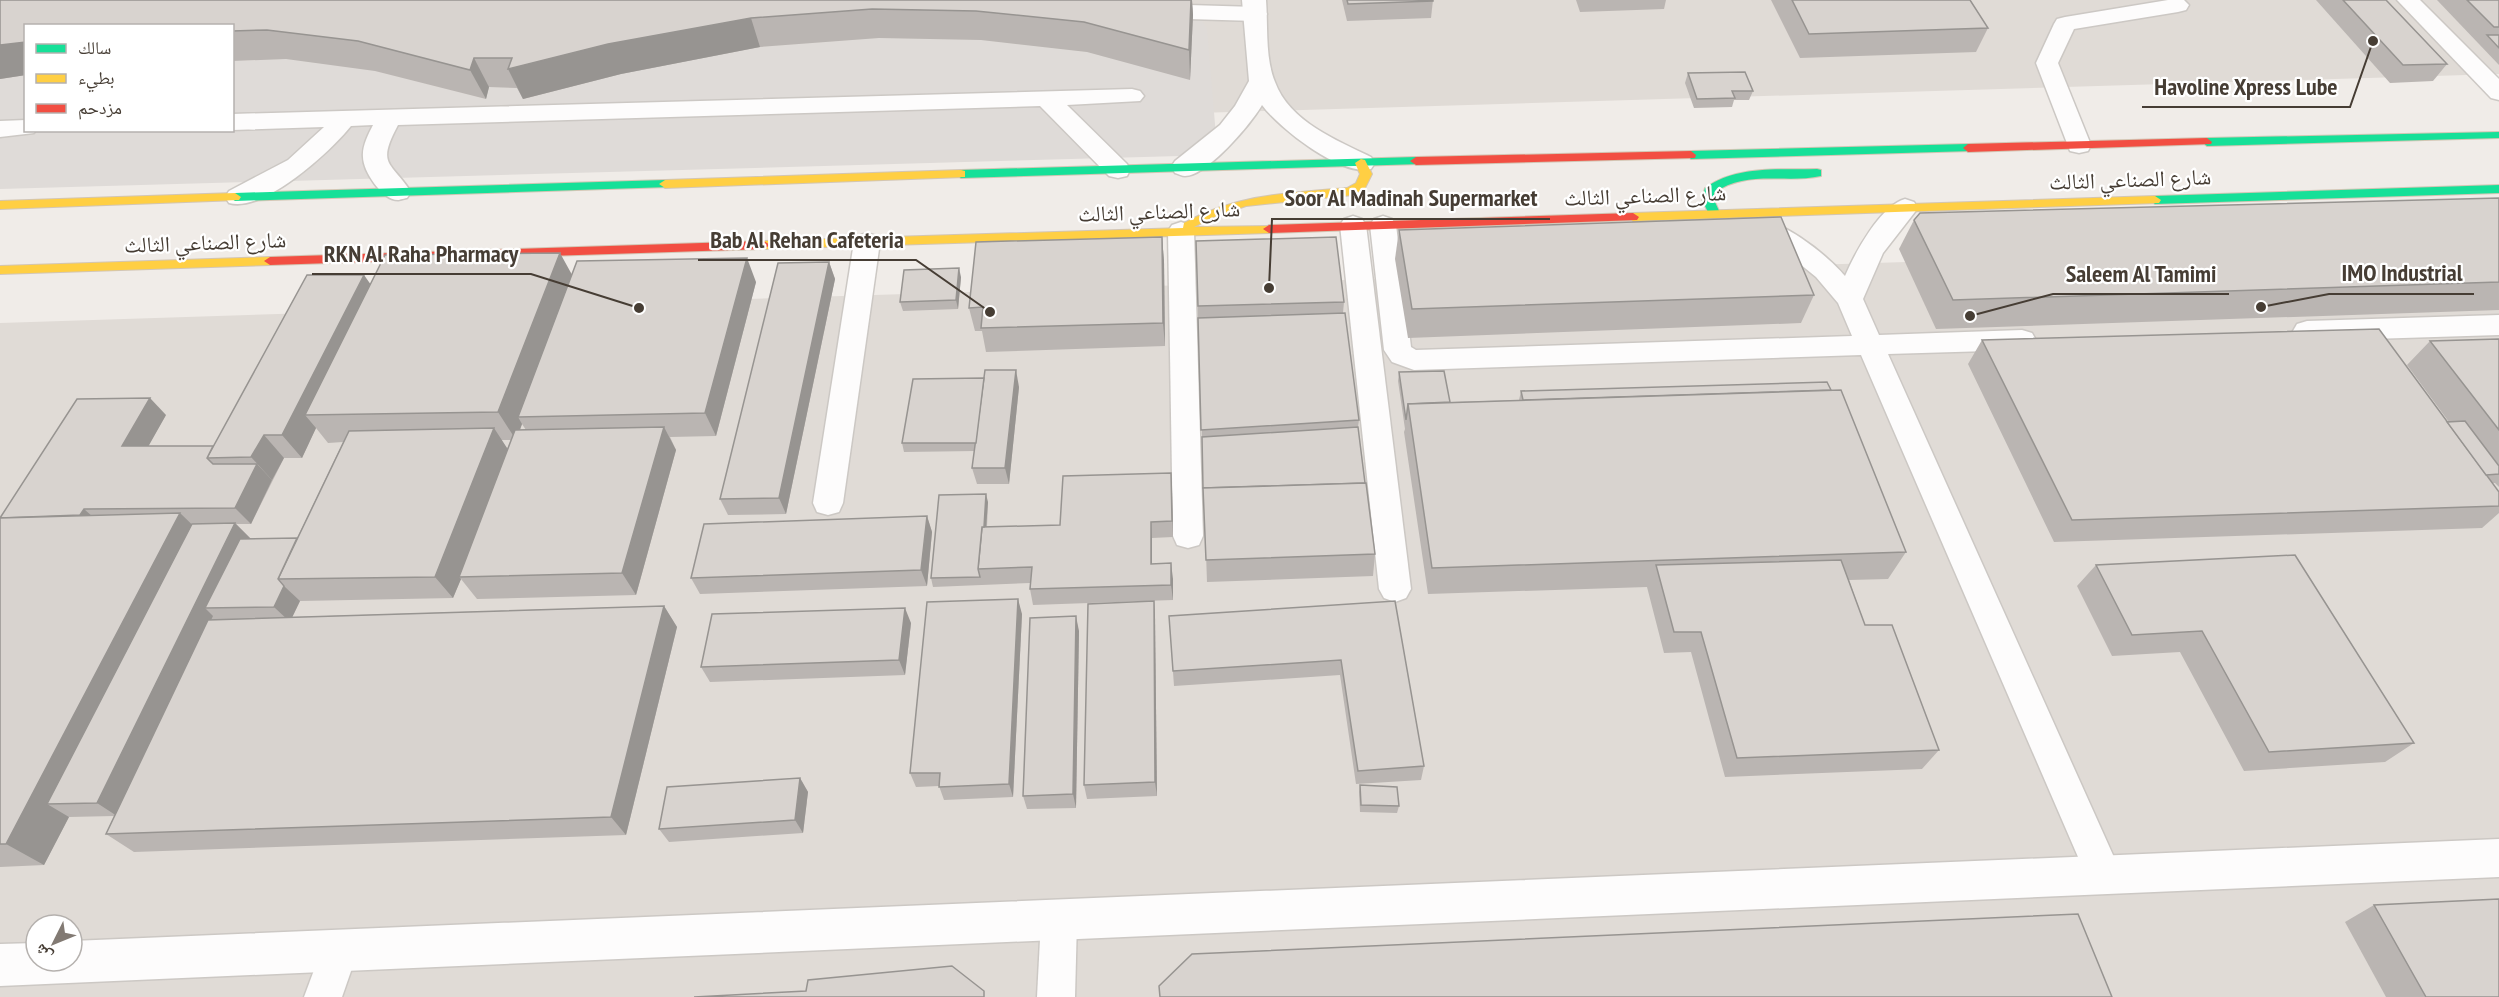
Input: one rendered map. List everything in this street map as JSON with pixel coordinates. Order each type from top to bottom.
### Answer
[{"type":"main road","name":"شارع الصناعي الثالث","points":[[0,205],[1185,167],[2499,135]]},
{"type":"main road","points":[[1882,164],[1914,149]]},
{"type":"main road","points":[[1182,231],[1199,217],[1222,207],[1248,200],[1349,192],[1361,185],[1366,174],[1361,163]]},
{"type":"main road","points":[[1714,213],[1708,201],[1710,190],[1719,182],[1735,178],[1830,172]]},
{"type":"main road","name":"شارع الصناعي الثالث","points":[[0,270],[2499,189]]},
{"type":"street","points":[[1255,7],[1261,82],[1276,106],[1298,127],[1327,146],[1361,163]]},
{"type":"street","points":[[1185,167],[1212,148],[1235,127],[1251,105],[1261,82]]},
{"type":"street","points":[[0,965],[2499,858]]},
{"type":"lane","points":[[1147,0],[1188,12],[1255,7]]},
{"type":"lane","points":[[2408,0],[2499,93]]},
{"type":"lane","points":[[2079,145],[2047,63],[2065,24],[2178,5]]},
{"type":"lane","points":[[234,122],[1132,96]]},
{"type":"lane","points":[[1046,98],[1118,170]]},
{"type":"lane","points":[[390,117],[375,144],[375,162],[383,178],[398,192]]},
{"type":"lane","points":[[238,197],[271,183],[299,166],[322,146],[344,119]]},
{"type":"lane","points":[[0,129],[24,128]]},
{"type":"lane","points":[[1850,299],[1858,273],[1870,249],[1905,207]]},
{"type":"lane","points":[[1714,213],[1755,226],[1793,245],[1825,270],[1850,299],[2104,875]]},
{"type":"lane","points":[[1353,225],[1395,589]]},
{"type":"lane","points":[[1383,225],[1398,350],[1402,355],[1414,360],[2048,339]]},
{"type":"lane","points":[[1182,231],[1188,536]]},
{"type":"lane","points":[[828,503],[867,242]]},
{"type":"lane","points":[[2286,332],[2499,325]]},
{"type":"lane","points":[[1056,997],[1059,920]]},
{"type":"lane","points":[[323,997],[339,951]]},
{"type":"shaded area","points":[[0,0],[2499,0],[2499,74],[0,149]]},
{"type":"shaded area","points":[[1190,0],[1207,29],[1216,136],[1180,156],[0,189],[0,79],[24,75],[24,132],[234,132],[234,61],[286,59],[375,71],[485,99],[489,87],[527,88],[524,99],[621,74],[760,47],[879,38],[981,40],[1087,52],[1190,79],[1193,15]]},
{"type":"shaded area","points":[[2499,243],[2499,997],[0,997],[0,323]]},
{"type":"building","points":[[0,0],[1191,0],[1189,50],[1084,22],[976,11],[872,9],[751,18],[608,44],[508,69],[512,58],[474,58],[470,70],[358,41],[267,30],[234,31],[234,24],[24,24],[24,42],[0,45]]},
{"type":"building","points":[[1347,0],[1433,0],[1433,1],[1348,4]]},
{"type":"building","points":[[1792,0],[1970,0],[1988,28],[1809,34]]},
{"type":"building","points":[[2343,0],[2386,0],[2447,64],[2403,65]]},
{"type":"building","points":[[2467,0],[2499,0],[2499,27],[2494,27]]},
{"type":"building","points":[[2487,35],[2499,35],[2499,48]]},
{"type":"building","points":[[1745,72],[1753,91],[1732,91],[1735,98],[1697,99],[1688,73]]},
{"type":"building","points":[[2499,198],[2499,282],[1953,300],[1914,220],[1920,213]]},
{"type":"building","points":[[1781,217],[1814,295],[1412,309],[1399,230]]},
{"type":"building","points":[[1162,237],[1163,323],[981,328],[983,307],[969,308],[976,242]]},
{"type":"building","points":[[1336,237],[1344,302],[1198,306],[1196,241]]},
{"type":"building","points":[[560,253],[498,412],[305,415],[385,255]]},
{"type":"building","points":[[747,258],[705,413],[518,417],[577,261]]},
{"type":"building","points":[[829,262],[779,498],[720,499],[778,263]]},
{"type":"building","points":[[959,268],[956,300],[900,302],[904,270]]},
{"type":"building","points":[[307,275],[364,275],[282,435],[264,435],[251,457],[207,458]]},
{"type":"building","points":[[1345,313],[1359,420],[1201,430],[1198,318]]},
{"type":"building","points":[[2379,329],[2499,492],[2499,506],[2072,520],[1982,340]]},
{"type":"building","points":[[2499,339],[2499,430],[2430,341]]},
{"type":"building","points":[[985,370],[1016,370],[1005,468],[972,468]]},
{"type":"building","points":[[1444,371],[1450,402],[1408,404],[1406,420],[1399,372]]},
{"type":"building","points":[[984,378],[976,443],[902,443],[913,379]]},
{"type":"building","points":[[1827,382],[1831,390],[1523,400],[1521,391]]},
{"type":"building","points":[[1841,390],[1906,552],[1432,568],[1408,404]]},
{"type":"building","points":[[150,398],[122,446],[213,446],[207,458],[213,464],[257,464],[235,508],[84,509],[80,515],[0,518],[77,399]]},
{"type":"building","points":[[2465,421],[2499,466],[2499,474],[2486,475],[2447,422]]},
{"type":"building","points":[[664,427],[622,573],[459,577],[515,430]]},
{"type":"building","points":[[1358,427],[1365,483],[1203,488],[1202,437]]},
{"type":"building","points":[[494,428],[435,577],[278,579],[349,431]]},
{"type":"building","points":[[1171,473],[1172,521],[1151,522],[1151,564],[1171,563],[1171,585],[1030,589],[1032,567],[978,569],[982,527],[1060,525],[1063,476]]},
{"type":"building","points":[[1366,483],[1375,554],[1206,560],[1203,488]]},
{"type":"building","points":[[986,494],[978,569],[980,577],[931,578],[939,495]]},
{"type":"building","points":[[180,513],[6,844],[0,844],[0,518]]},
{"type":"building","points":[[927,516],[921,570],[691,578],[704,524]]},
{"type":"building","points":[[235,523],[97,803],[47,804],[192,524]]},
{"type":"building","points":[[297,538],[278,579],[284,586],[274,607],[205,608],[240,539]]},
{"type":"building","points":[[2295,555],[2414,743],[2269,752],[2202,631],[2132,635],[2096,565]]},
{"type":"building","points":[[1841,560],[1865,625],[1892,625],[1939,750],[1737,758],[1701,632],[1674,632],[1656,565]]},
{"type":"building","points":[[1018,599],[1009,784],[939,787],[940,773],[910,773],[927,602]]},
{"type":"building","points":[[1154,601],[1155,782],[1084,785],[1088,604]]},
{"type":"building","points":[[1395,601],[1424,766],[1358,771],[1341,660],[1173,671],[1169,616]]},
{"type":"building","points":[[664,606],[611,817],[106,834],[208,620]]},
{"type":"building","points":[[905,608],[899,660],[701,667],[712,614]]},
{"type":"building","points":[[1076,616],[1073,794],[1023,796],[1030,618]]},
{"type":"building","points":[[800,778],[795,820],[659,829],[667,787]]},
{"type":"building","points":[[1360,785],[1397,787],[1399,806],[1361,805]]},
{"type":"building","points":[[2499,899],[2499,997],[2426,997],[2374,905]]},
{"type":"building","points":[[2078,914],[2112,997],[1160,997],[1159,986],[1192,954]]},
{"type":"building","points":[[952,966],[984,991],[984,997],[694,997],[806,991],[808,980]]},
{"type":"traffic: fast","points":[[2207,142],[2499,135]]},
{"type":"traffic: fast","points":[[1691,155],[1968,148]]},
{"type":"traffic: fast","points":[[961,174],[1416,161]]},
{"type":"traffic: fast","points":[[1714,213],[1708,200],[1709,191],[1731,179],[1760,174],[1817,173]]},
{"type":"traffic: fast","points":[[235,197],[665,184]]},
{"type":"traffic: fast","points":[[2155,200],[2499,189]]},
{"type":"traffic: slow","points":[[1188,226],[1207,215],[1246,202],[1349,192],[1361,185],[1366,174],[1361,163]]},
{"type":"traffic: slow","points":[[665,184],[961,174]]},
{"type":"traffic: slow","points":[[0,205],[235,197]]},
{"type":"traffic: slow","points":[[1633,217],[2155,200]]},
{"type":"traffic: slow","points":[[764,245],[1269,229]]},
{"type":"traffic: slow","points":[[0,270],[270,261]]},
{"type":"traffic: jam","points":[[1968,148],[2207,142]]},
{"type":"traffic: jam","points":[[1416,161],[1691,155]]},
{"type":"traffic: jam","points":[[1269,229],[1633,217]]},
{"type":"traffic: jam","points":[[270,261],[764,245]]},
{"type":"place","name":"Havoline Xpress Lube","points":[[2373,41]]},
{"type":"place","name":"Soor Al Madinah Supermarket","points":[[1269,288]]},
{"type":"place","name":"IMO Industrial","points":[[2261,307]]},
{"type":"place","name":"RKN Al Raha Pharmacy","points":[[639,308]]},
{"type":"place","name":"Bab Al Rehan Cafeteria","points":[[990,312]]},
{"type":"place","name":"Saleem Al Tamimi","points":[[1970,316]]}]
